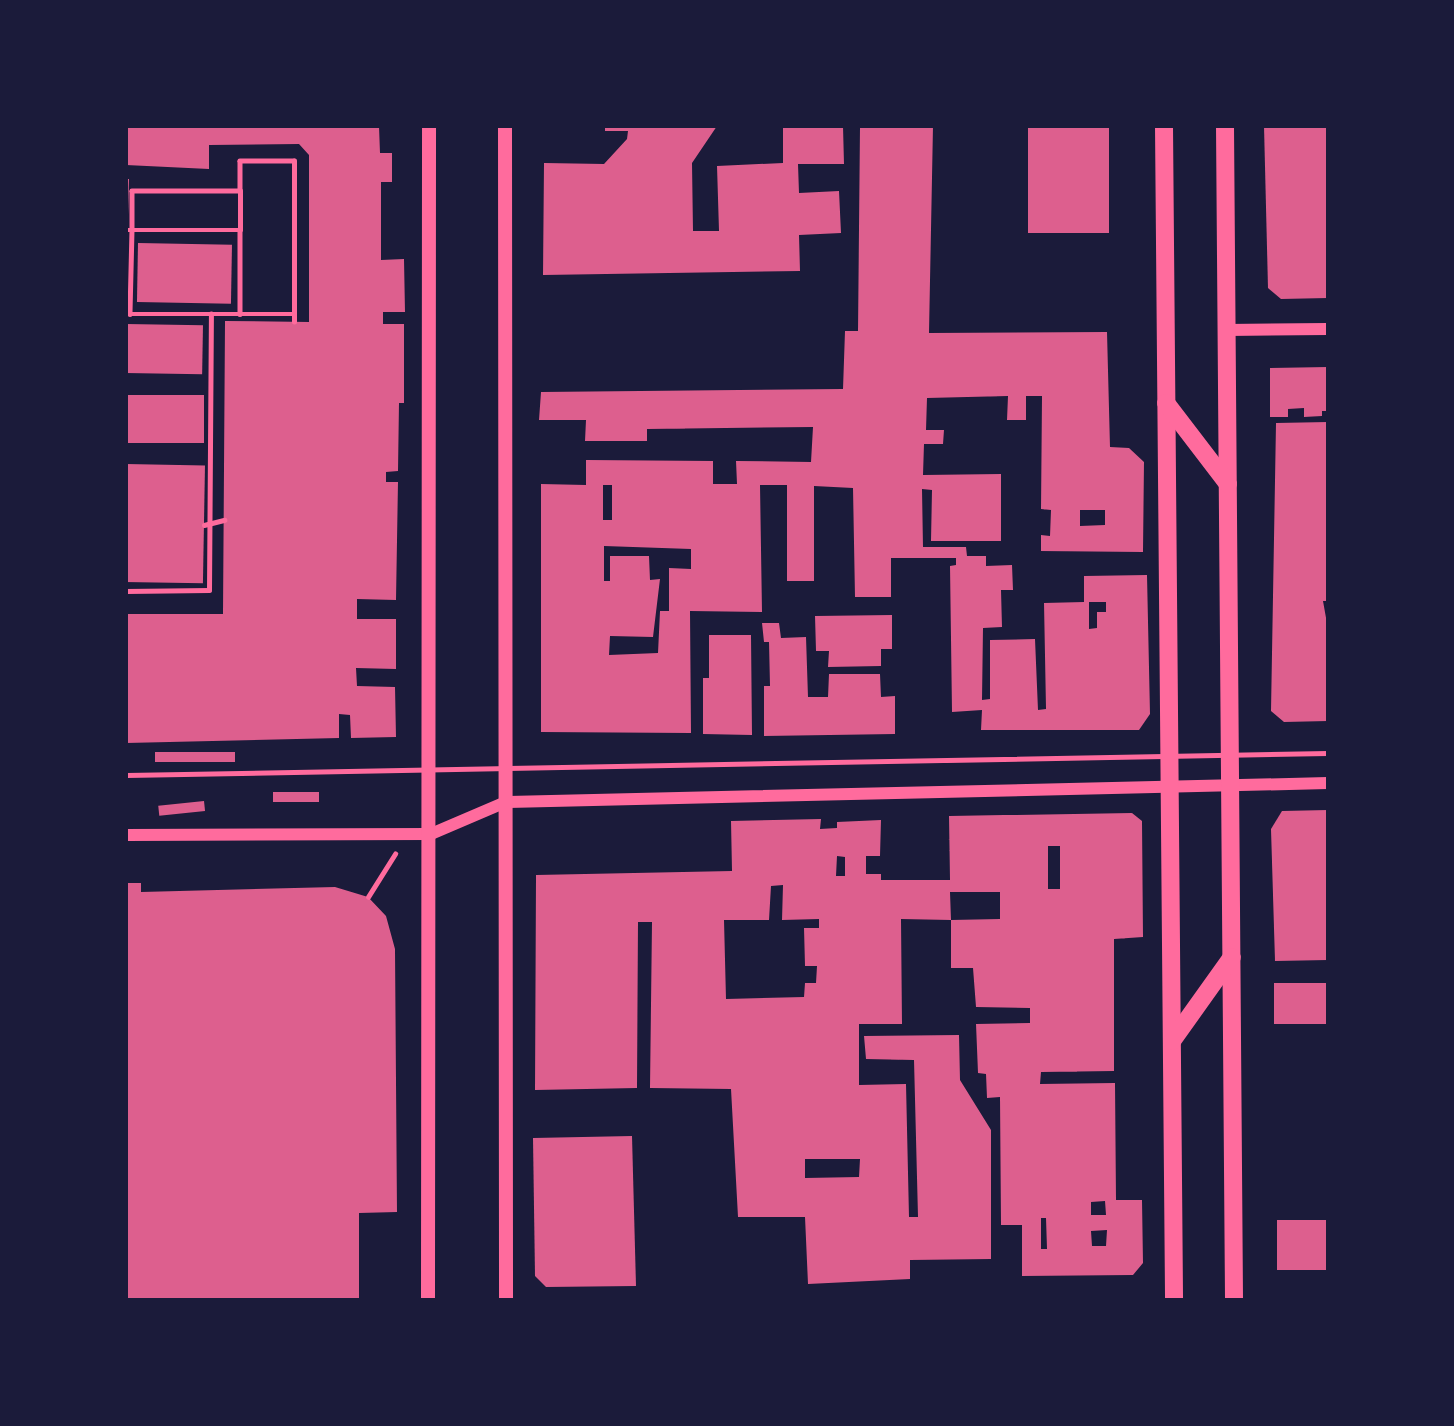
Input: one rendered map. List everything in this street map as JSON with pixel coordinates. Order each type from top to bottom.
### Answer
[{"type":"main road","points":[[428,1300],[431,834],[429,126]]},
{"type":"main road","points":[[505,126],[506,1300]]},
{"type":"main road","points":[[1164,126],[1174,1300]]},
{"type":"main road","points":[[1225,126],[1234,1300]]},
{"type":"main road","points":[[1167,403],[1228,484]]},
{"type":"main road","points":[[1172,1041],[1231,957]]},
{"type":"street","points":[[1226,330],[1328,329]]},
{"type":"street","points":[[126,835],[431,834],[506,802],[1328,783]]},
{"type":"lane","points":[[126,775],[1328,753]]},
{"type":"path","points":[[240,314],[240,161],[294,161],[294,322]]},
{"type":"path","points":[[240,191],[132,191],[128,314],[294,314]]},
{"type":"path","points":[[130,230],[240,230]]},
{"type":"path","points":[[126,591],[209,590],[207,525],[211,314]]},
{"type":"path","points":[[207,525],[224,520]]},
{"type":"path","points":[[368,897],[384,866]]},
{"type":"building","points":[[126,126],[379,126],[380,153],[392,153],[392,182],[381,182],[381,260],[404,259],[405,312],[383,312],[383,324],[404,324],[404,403],[399,403],[398,471],[386,472],[386,482],[398,482],[396,600],[357,599],[357,619],[396,619],[396,669],[356,668],[357,686],[395,687],[396,737],[351,738],[350,715],[339,714],[339,738],[126,743],[126,614],[223,614],[225,321],[309,322],[309,155],[299,144],[209,145],[209,169],[126,165]]},
{"type":"building","points":[[605,126],[717,126],[692,163],[693,231],[719,231],[717,166],[783,163],[783,126],[843,126],[844,164],[798,164],[799,193],[839,191],[841,233],[799,235],[800,271],[543,275],[544,163],[604,164],[627,139],[628,131],[605,131]]},
{"type":"building","points":[[860,126],[933,126],[929,333],[1107,332],[1110,447],[1129,448],[1144,462],[1143,552],[1041,551],[1041,535],[1050,536],[1051,510],[1041,509],[1042,396],[1026,396],[1026,420],[1007,420],[1008,396],[927,398],[926,430],[944,430],[943,444],[924,444],[923,475],[1001,474],[1001,541],[931,541],[932,490],[922,489],[923,547],[966,547],[967,556],[986,556],[986,566],[1012,565],[1013,590],[1001,590],[1002,627],[983,628],[982,700],[990,699],[990,640],[1035,639],[1038,710],[1046,709],[1044,603],[1084,602],[1084,576],[1147,575],[1150,714],[1139,730],[981,730],[982,710],[952,712],[950,566],[956,565],[956,558],[891,558],[891,597],[855,597],[853,488],[814,486],[814,581],[787,581],[787,485],[760,485],[762,612],[690,611],[691,733],[541,732],[541,484],[586,485],[586,460],[713,461],[713,484],[737,484],[736,461],[811,462],[813,427],[647,429],[647,441],[585,441],[586,420],[539,420],[541,392],[843,389],[845,331],[858,331]],"holes":[[[603,485],[612,485],[612,520],[603,520]],[[1080,510],[1105,510],[1105,525],[1080,526]],[[604,546],[691,549],[691,569],[669,568],[669,611],[660,611],[658,653],[609,655],[610,636],[653,637],[660,579],[650,580],[649,556],[610,556],[610,581],[604,581]],[[1089,602],[1106,602],[1106,612],[1097,612],[1097,628],[1089,629]]]},
{"type":"building","points":[[1028,126],[1109,126],[1109,233],[1028,233]]},
{"type":"building","points":[[1264,126],[1328,126],[1328,298],[1281,299],[1268,288]]},
{"type":"building","points":[[126,179],[129,179],[128,215],[126,215]]},
{"type":"building","points":[[138,243],[232,245],[231,304],[137,302]]},
{"type":"building","points":[[126,324],[203,325],[202,374],[126,373]]},
{"type":"building","points":[[1328,367],[1328,411],[1322,411],[1322,416],[1304,417],[1304,408],[1288,409],[1288,417],[1270,417],[1270,368]]},
{"type":"building","points":[[126,395],[204,395],[204,443],[126,443]]},
{"type":"building","points":[[1328,422],[1328,601],[1323,601],[1328,629],[1328,721],[1284,722],[1271,711],[1276,423]]},
{"type":"building","points":[[126,464],[205,465],[203,583],[126,582]]},
{"type":"building","points":[[892,615],[892,649],[881,649],[881,666],[828,667],[829,651],[816,651],[815,616]]},
{"type":"building","points":[[762,623],[779,623],[781,638],[806,637],[808,697],[828,697],[829,674],[880,674],[881,697],[895,696],[895,734],[764,736],[764,686],[770,686],[769,642],[764,642]]},
{"type":"building","points":[[709,635],[751,635],[752,735],[703,734],[703,678],[709,678]]},
{"type":"building","points":[[155,752],[235,752],[235,762],[155,762]]},
{"type":"building","points":[[273,792],[319,792],[319,802],[273,802]]},
{"type":"building","points":[[204,801],[205,811],[159,816],[158,806]]},
{"type":"building","points":[[1328,810],[1328,960],[1275,961],[1271,829],[1282,811]]},
{"type":"building","points":[[1132,813],[1142,821],[1143,937],[1114,939],[1114,1071],[1041,1072],[1040,1084],[1115,1083],[1116,1200],[1142,1200],[1143,1263],[1133,1275],[1022,1276],[1022,1225],[1001,1225],[1000,1097],[987,1098],[986,1074],[978,1073],[976,1024],[1030,1023],[1030,1008],[976,1007],[973,968],[951,968],[951,920],[901,919],[902,1024],[859,1024],[859,1085],[906,1084],[909,1217],[918,1217],[914,1060],[866,1059],[864,1036],[959,1035],[960,1080],[991,1130],[991,1259],[910,1260],[910,1279],[808,1284],[805,1217],[738,1217],[731,1089],[650,1088],[652,922],[638,922],[637,1088],[535,1090],[536,875],[732,871],[731,821],[821,819],[820,829],[837,828],[837,822],[881,820],[880,856],[866,856],[866,874],[881,874],[881,880],[950,880],[949,816]],"holes":[[[1048,846],[1060,846],[1060,889],[1048,889]],[[837,856],[845,857],[845,876],[836,876]],[[783,885],[782,920],[819,919],[819,928],[804,928],[805,966],[817,966],[816,983],[805,983],[804,997],[726,999],[724,920],[769,920],[771,886]],[[950,892],[1000,892],[1000,919],[951,920]],[[805,1159],[860,1159],[859,1177],[805,1178]],[[1105,1201],[1106,1215],[1091,1215],[1091,1202]],[[1041,1218],[1046,1218],[1047,1249],[1041,1249]],[[1107,1230],[1106,1246],[1092,1246],[1091,1231]]]},
{"type":"building","points":[[126,883],[141,883],[141,892],[335,887],[368,897],[386,916],[395,949],[397,1212],[359,1213],[359,1300],[126,1300]]},
{"type":"building","points":[[1274,983],[1328,983],[1328,1024],[1274,1024]]},
{"type":"building","points":[[632,1136],[636,1286],[546,1287],[535,1276],[533,1138]]},
{"type":"building","points":[[1277,1220],[1328,1220],[1328,1270],[1277,1270]]}]
